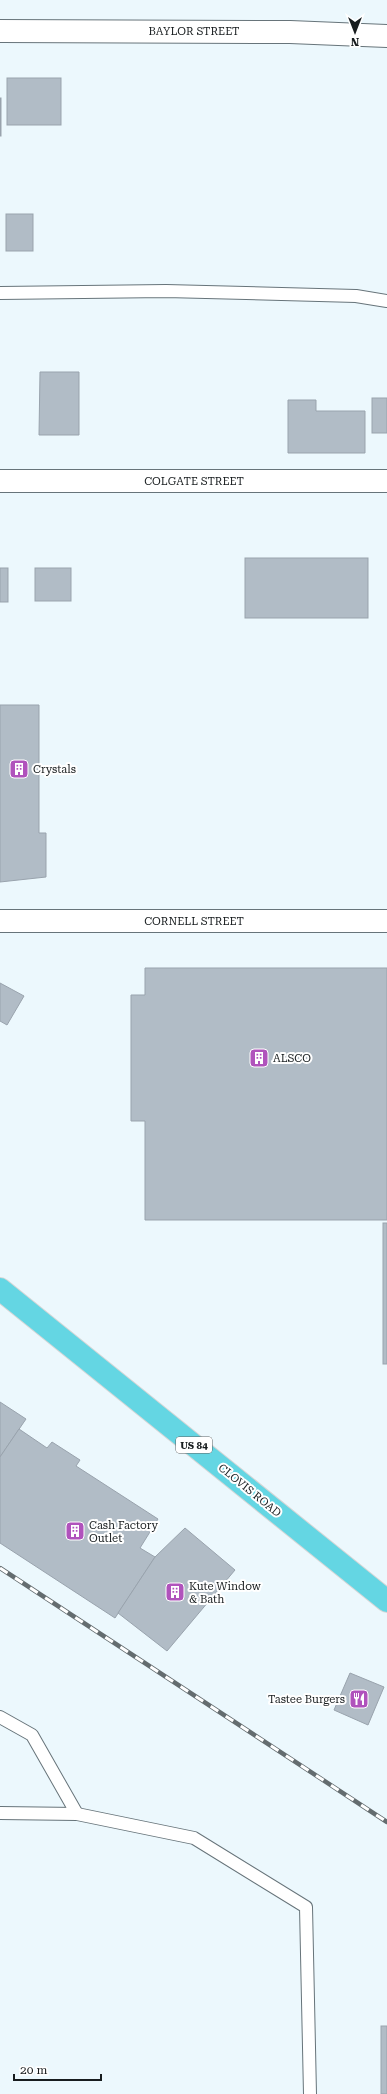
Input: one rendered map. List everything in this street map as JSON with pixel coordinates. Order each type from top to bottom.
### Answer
[{"type":"highway","name":"CLOVIS ROAD","points":[[0,1289],[387,1601]]},
{"type":"street","name":"BAYLOR STREET","points":[[0,31],[290,32],[387,36]]},
{"type":"street","name":"COLGATE STREET","points":[[0,481],[387,480]]},
{"type":"street","name":"CORNELL STREET","points":[[0,921],[387,921]]},
{"type":"lane","points":[[0,294],[166,291],[356,296],[387,301]]},
{"type":"lane","points":[[0,1716],[32,1735],[77,1814]]},
{"type":"lane","points":[[0,1812],[77,1814],[194,1838],[306,1907],[310,2094]]},
{"type":"building","points":[[7,78],[61,78],[61,125],[7,125]]},
{"type":"building","points":[[1,98],[1,136],[0,136]]},
{"type":"building","points":[[6,214],[33,214],[33,251],[6,251]]},
{"type":"building","points":[[40,372],[79,372],[79,435],[39,435]]},
{"type":"building","points":[[372,398],[387,398],[387,433],[372,433]]},
{"type":"building","points":[[288,400],[316,400],[316,411],[365,411],[365,453],[288,453]]},
{"type":"building","points":[[245,558],[368,558],[368,618],[245,618]]},
{"type":"building","points":[[0,568],[8,568],[8,602],[0,602]]},
{"type":"building","points":[[35,568],[71,568],[71,601],[35,601]]},
{"type":"building","name":"Crystals","points":[[0,705],[39,705],[39,833],[46,833],[46,877],[0,882]]},
{"type":"building","name":"ALSCO","points":[[145,968],[387,968],[387,1220],[145,1220],[145,1121],[131,1121],[131,995],[145,995]]},
{"type":"building","points":[[0,983],[24,996],[7,1025],[0,1021]]},
{"type":"building","points":[[383,1223],[387,1223],[387,1364],[383,1364]]},
{"type":"building","points":[[0,1402],[26,1419],[0,1457]]},
{"type":"building","name":"Cash Factory Outlet","points":[[19,1429],[47,1448],[52,1442],[80,1460],[76,1466],[158,1519],[140,1548],[155,1557],[115,1618],[0,1543],[0,1457]]},
{"type":"building","name":"Kute Window & Bath","points":[[185,1528],[235,1570],[167,1651],[118,1613],[155,1557]]},
{"type":"building","name":"Tastee Burgers","points":[[350,1673],[384,1687],[368,1725],[334,1710]]},
{"type":"building","points":[[381,2026],[387,2026],[387,2094],[381,2094]]},
{"type":"railway","points":[[0,1568],[387,1822]]},
{"type":"place","name":"Crystals","points":[[19,769]]},
{"type":"place","name":"ALSCO","points":[[259,1058]]},
{"type":"place","name":"Cash Factory Outlet","points":[[75,1531]]},
{"type":"place","name":"Kute Window & Bath","points":[[175,1592]]},
{"type":"place","name":"Tastee Burgers","points":[[359,1699]]}]
